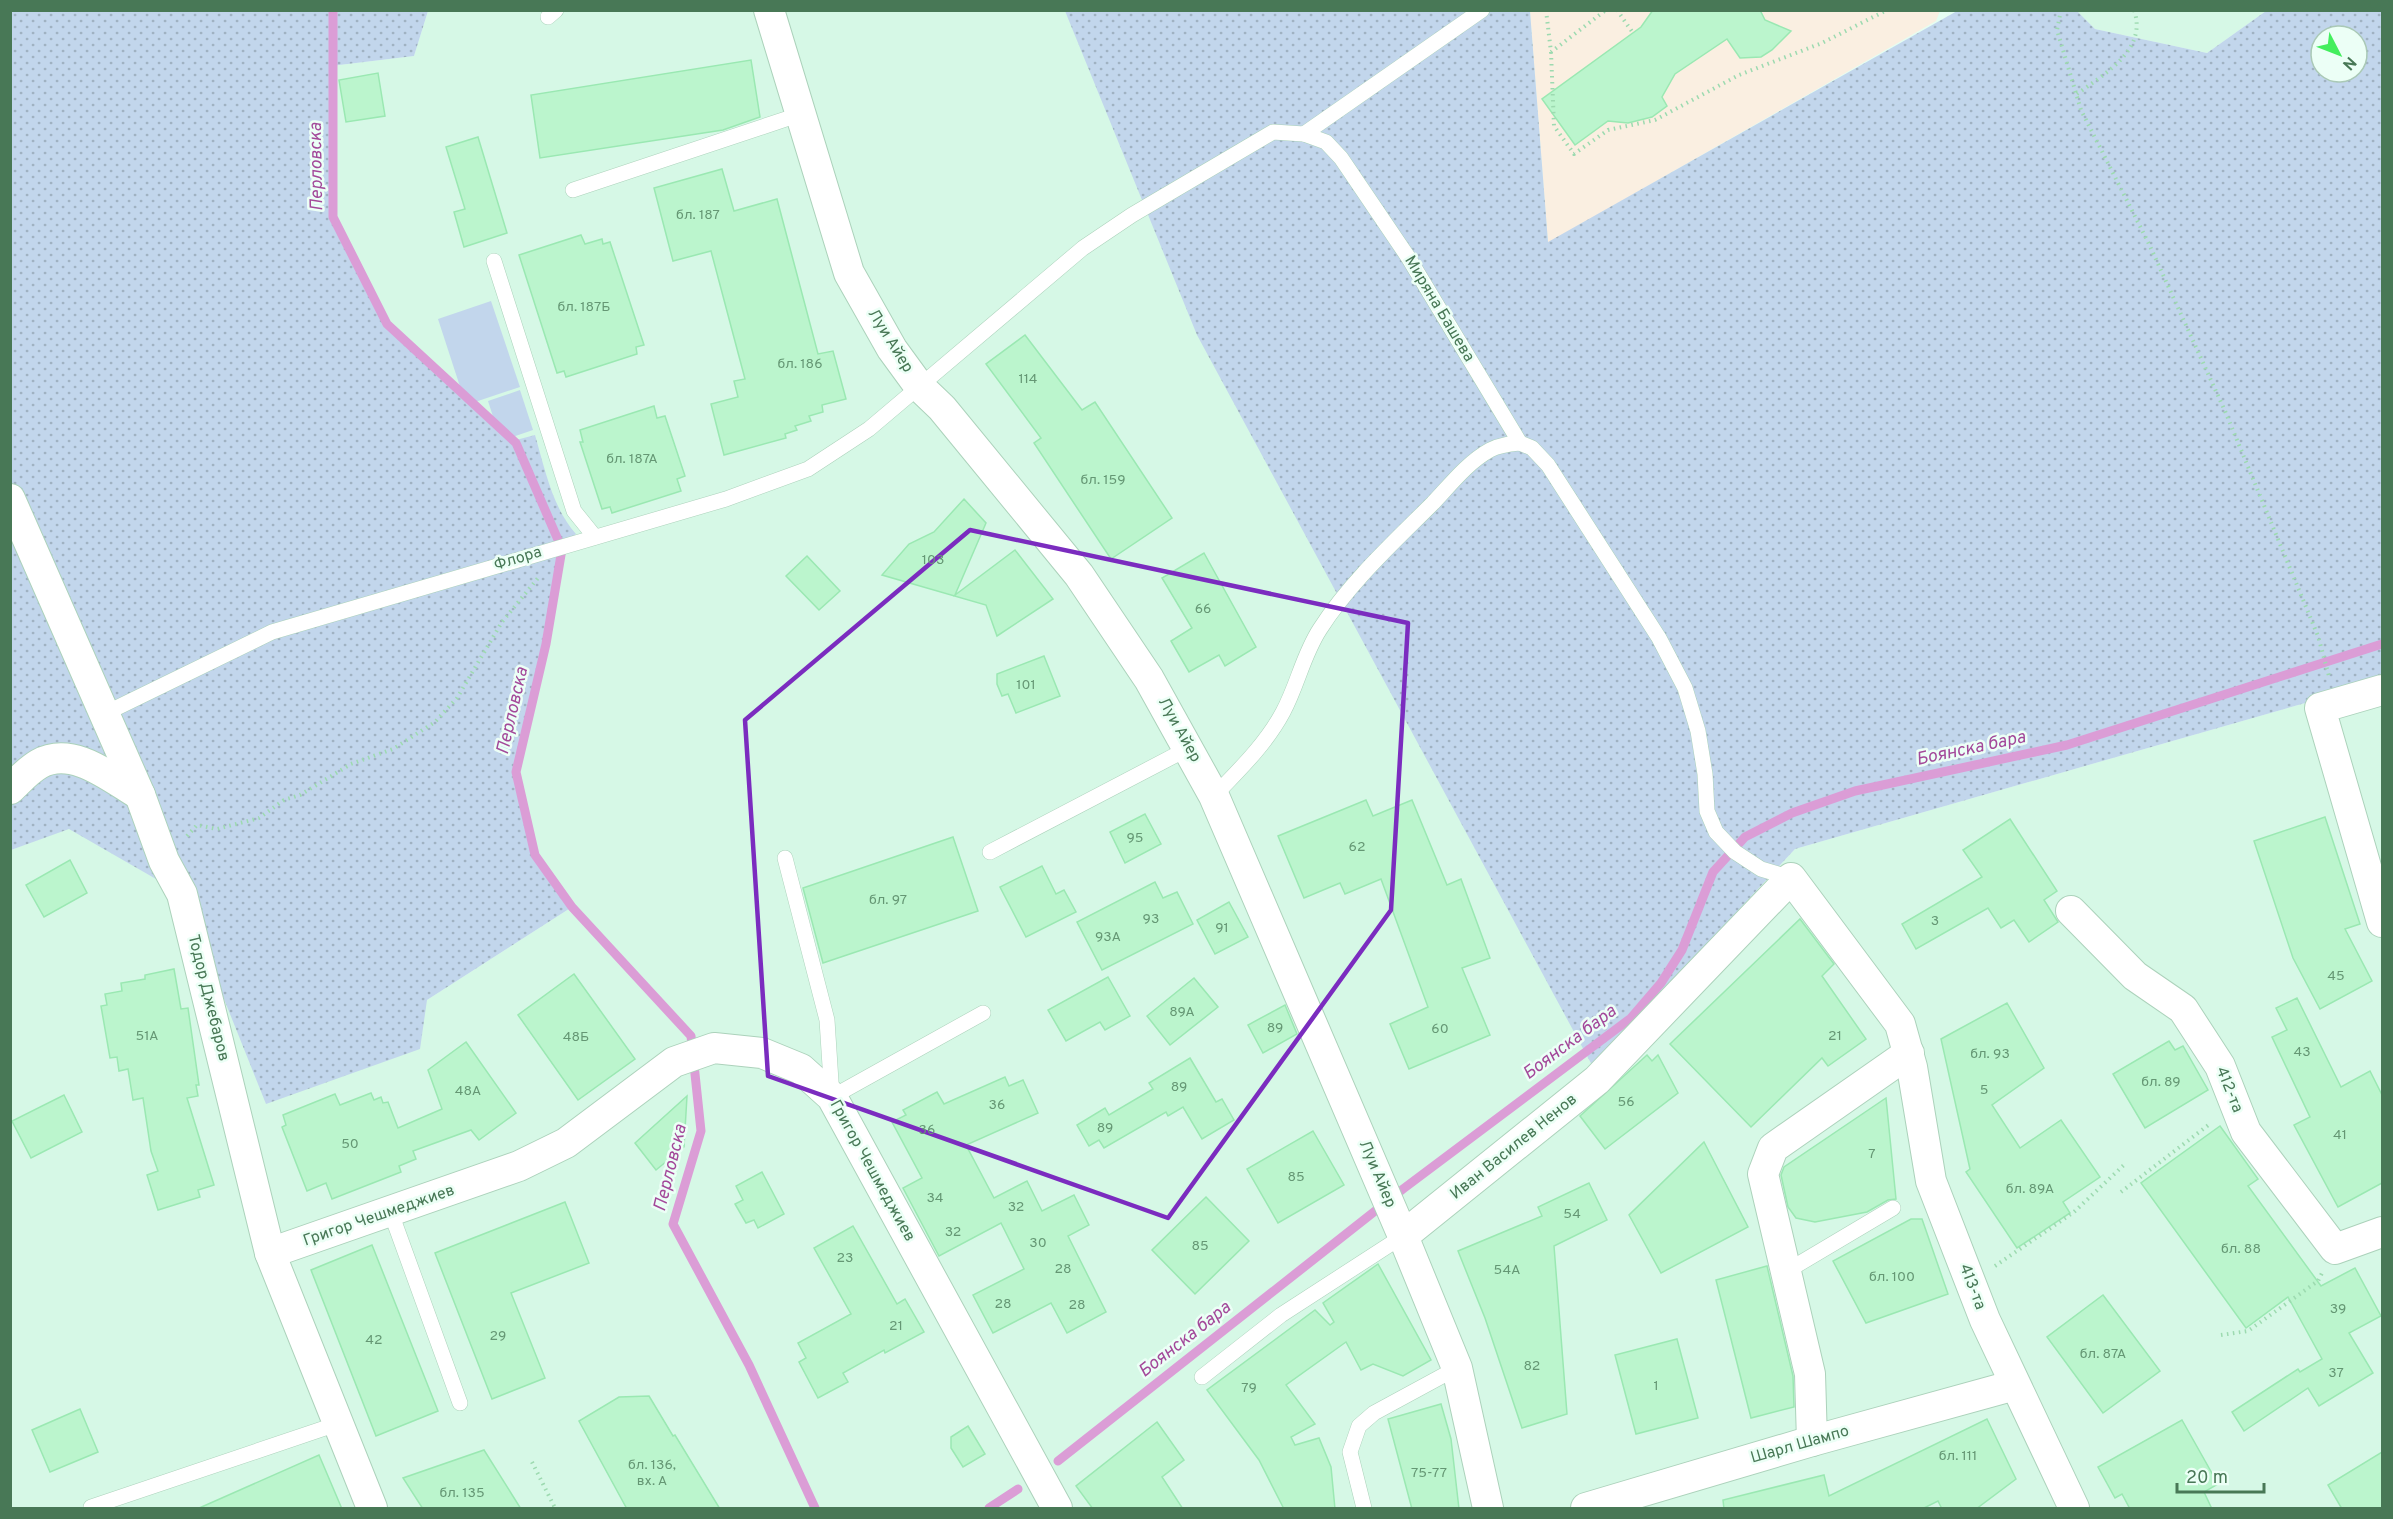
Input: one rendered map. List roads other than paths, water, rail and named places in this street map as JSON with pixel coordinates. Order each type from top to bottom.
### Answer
[{"type":"street","name":"Луи Айер","points":[[769,10],[849,273],[892,349],[919,386],[942,408],[1079,575],[1149,679],[1214,796],[1393,1212],[1457,1368],[1488,1509]]},
{"type":"street","name":"Тодор Джебаров","points":[[10,499],[140,795],[164,861],[182,894],[270,1253],[372,1509]]},
{"type":"street","points":[[2382,690],[2320,708],[2382,922]]},
{"type":"street","points":[[10,789],[40,763],[69,758],[87,764],[140,795]]},
{"type":"street","name":"Иван Василев Ненов","points":[[1393,1212],[1597,1080],[1791,878]]},
{"type":"street","name":"413-та","points":[[1791,878],[1900,1024],[1909,1053],[1931,1181],[1970,1283],[2074,1509]]},
{"type":"street","name":"412-та","points":[[2071,911],[2135,976],[2183,1009],[2220,1066],[2246,1132],[2335,1249],[2382,1232]]},
{"type":"street","name":"Григор Чешмеджиев","points":[[270,1253],[391,1213],[519,1166],[566,1143],[674,1062],[714,1048],[762,1053],[801,1069],[832,1097],[1050,1506]]},
{"type":"street","points":[[1812,1441],[1810,1374],[1763,1174],[1773,1148],[1909,1053]]},
{"type":"street","name":"Шарл Шампо","points":[[1586,1509],[1627,1503],[1812,1441],[2015,1385]]},
{"type":"lane","points":[[1304,134],[1438,44],[1482,10]]},
{"type":"lane","points":[[573,190],[801,114]]},
{"type":"lane","name":"Миряна Башева","points":[[919,386],[1083,248],[1132,214],[1273,132],[1304,134],[1326,142],[1341,158],[1408,257],[1520,443],[1532,448],[1548,465],[1659,638],[1685,688],[1698,731],[1705,774],[1707,811],[1716,832],[1735,852],[1761,869],[1791,878]]},
{"type":"lane","points":[[494,261],[574,511],[595,537]]},
{"type":"lane","name":"Флора","points":[[104,714],[272,632],[726,499],[807,470],[869,429],[919,386]]},
{"type":"lane","points":[[1214,796],[1257,752],[1276,723],[1295,686],[1302,662],[1320,628],[1362,578],[1467,467],[1489,451],[1506,444],[1520,443]]},
{"type":"lane","points":[[990,852],[1189,748]]},
{"type":"lane","points":[[785,858],[827,1020],[832,1097],[983,1013]]},
{"type":"lane","points":[[1787,1271],[1893,1208]]},
{"type":"lane","name":"Иван Василев Ненов","points":[[1202,1377],[1281,1315],[1393,1212]]},
{"type":"lane","points":[[391,1213],[460,1403]]},
{"type":"lane","points":[[1364,1509],[1350,1452],[1359,1426],[1374,1413],[1457,1368]]},
{"type":"lane","points":[[90,1507],[337,1424]]},
{"type":"waterway","name":"Перловска","points":[[333,10],[333,217],[387,324],[516,443],[562,549],[546,644],[516,772],[535,855],[572,907],[691,1036],[701,1131],[673,1224],[749,1365],[815,1508]]},
{"type":"waterway","name":"Боянска бара","points":[[1058,1461],[1403,1189],[1631,1018],[1661,983],[1682,950],[1713,872],[1745,837],[1792,813],[1855,791],[2067,745],[2382,644]]},
{"type":"waterway","name":"Боянска бара","points":[[989,1508],[1018,1489]]}]
